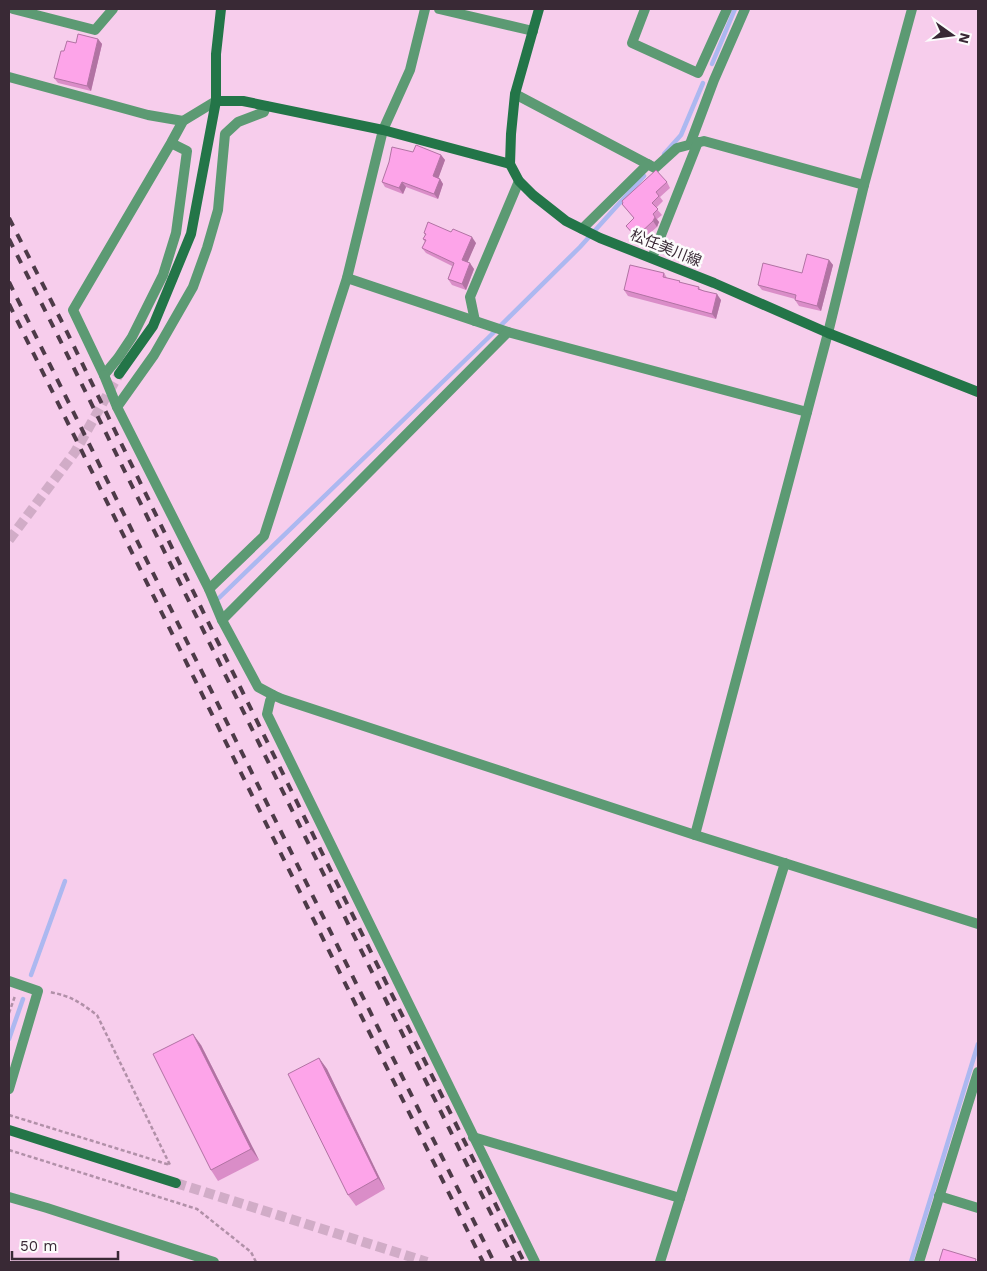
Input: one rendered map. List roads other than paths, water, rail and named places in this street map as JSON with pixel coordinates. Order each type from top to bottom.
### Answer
[{"type":"street","points":[[13,9],[95,30],[113,9]]},
{"type":"street","points":[[119,374],[152,326],[191,234],[216,101],[216,54],[221,9]]},
{"type":"street","points":[[209,589],[264,536],[347,278],[383,130],[410,70],[425,9]]},
{"type":"street","points":[[438,9],[533,31]]},
{"type":"street","name":"松任美川線","points":[[539,9],[515,94],[510,164],[519,181],[533,195],[566,221],[600,238],[714,283],[828,333],[978,392]]},
{"type":"street","points":[[645,9],[632,43],[714,80]]},
{"type":"street","points":[[698,73],[727,9]]},
{"type":"street","points":[[652,258],[694,143],[714,80],[745,9]]},
{"type":"street","points":[[695,835],[828,333],[864,184],[912,9]]},
{"type":"street","points":[[9,77],[148,115],[183,121]]},
{"type":"street","points":[[515,94],[655,168],[677,148],[704,140],[864,184]]},
{"type":"street","points":[[510,164],[383,130],[243,101],[216,101],[183,121],[73,310],[117,407],[209,589],[222,620],[258,687],[273,695],[695,835],[978,924]]},
{"type":"street","points":[[117,407],[154,355],[193,287],[218,210],[225,134],[238,122],[264,112],[266,106]]},
{"type":"street","points":[[104,375],[132,337],[163,275],[176,233],[187,151],[171,143]]},
{"type":"street","points":[[583,230],[648,164]]},
{"type":"street","points":[[475,322],[470,297],[519,181]]},
{"type":"street","points":[[347,278],[508,332],[807,412]]},
{"type":"street","points":[[222,620],[508,332]]},
{"type":"street","points":[[273,695],[266,714],[535,1262]]},
{"type":"street","points":[[660,1262],[785,863]]},
{"type":"street","points":[[9,1088],[38,990],[14,983]]},
{"type":"street","points":[[920,1262],[978,1072]]},
{"type":"street","points":[[9,1130],[176,1183]]},
{"type":"street","points":[[473,1137],[680,1198]]},
{"type":"street","points":[[940,1196],[978,1208]]},
{"type":"street","points":[[9,1197],[214,1262]]},
{"type":"waterway","points":[[712,64],[735,9]]},
{"type":"waterway","points":[[664,154],[681,135],[703,83]]},
{"type":"waterway","points":[[219,598],[580,247],[644,176]]},
{"type":"waterway","points":[[31,975],[65,881]]},
{"type":"waterway","points":[[9,1039],[23,999]]},
{"type":"waterway","points":[[911,1262],[978,1044]]},
{"type":"tunnel","points":[[9,540],[75,452],[119,374]]},
{"type":"tunnel","points":[[176,1183],[427,1262]]},
{"type":"railway","points":[[9,218],[65,328],[524,1262]]},
{"type":"railway","points":[[9,239],[515,1262]]},
{"type":"railway","points":[[9,282],[494,1262]]},
{"type":"railway","points":[[9,304],[483,1262]]}]
